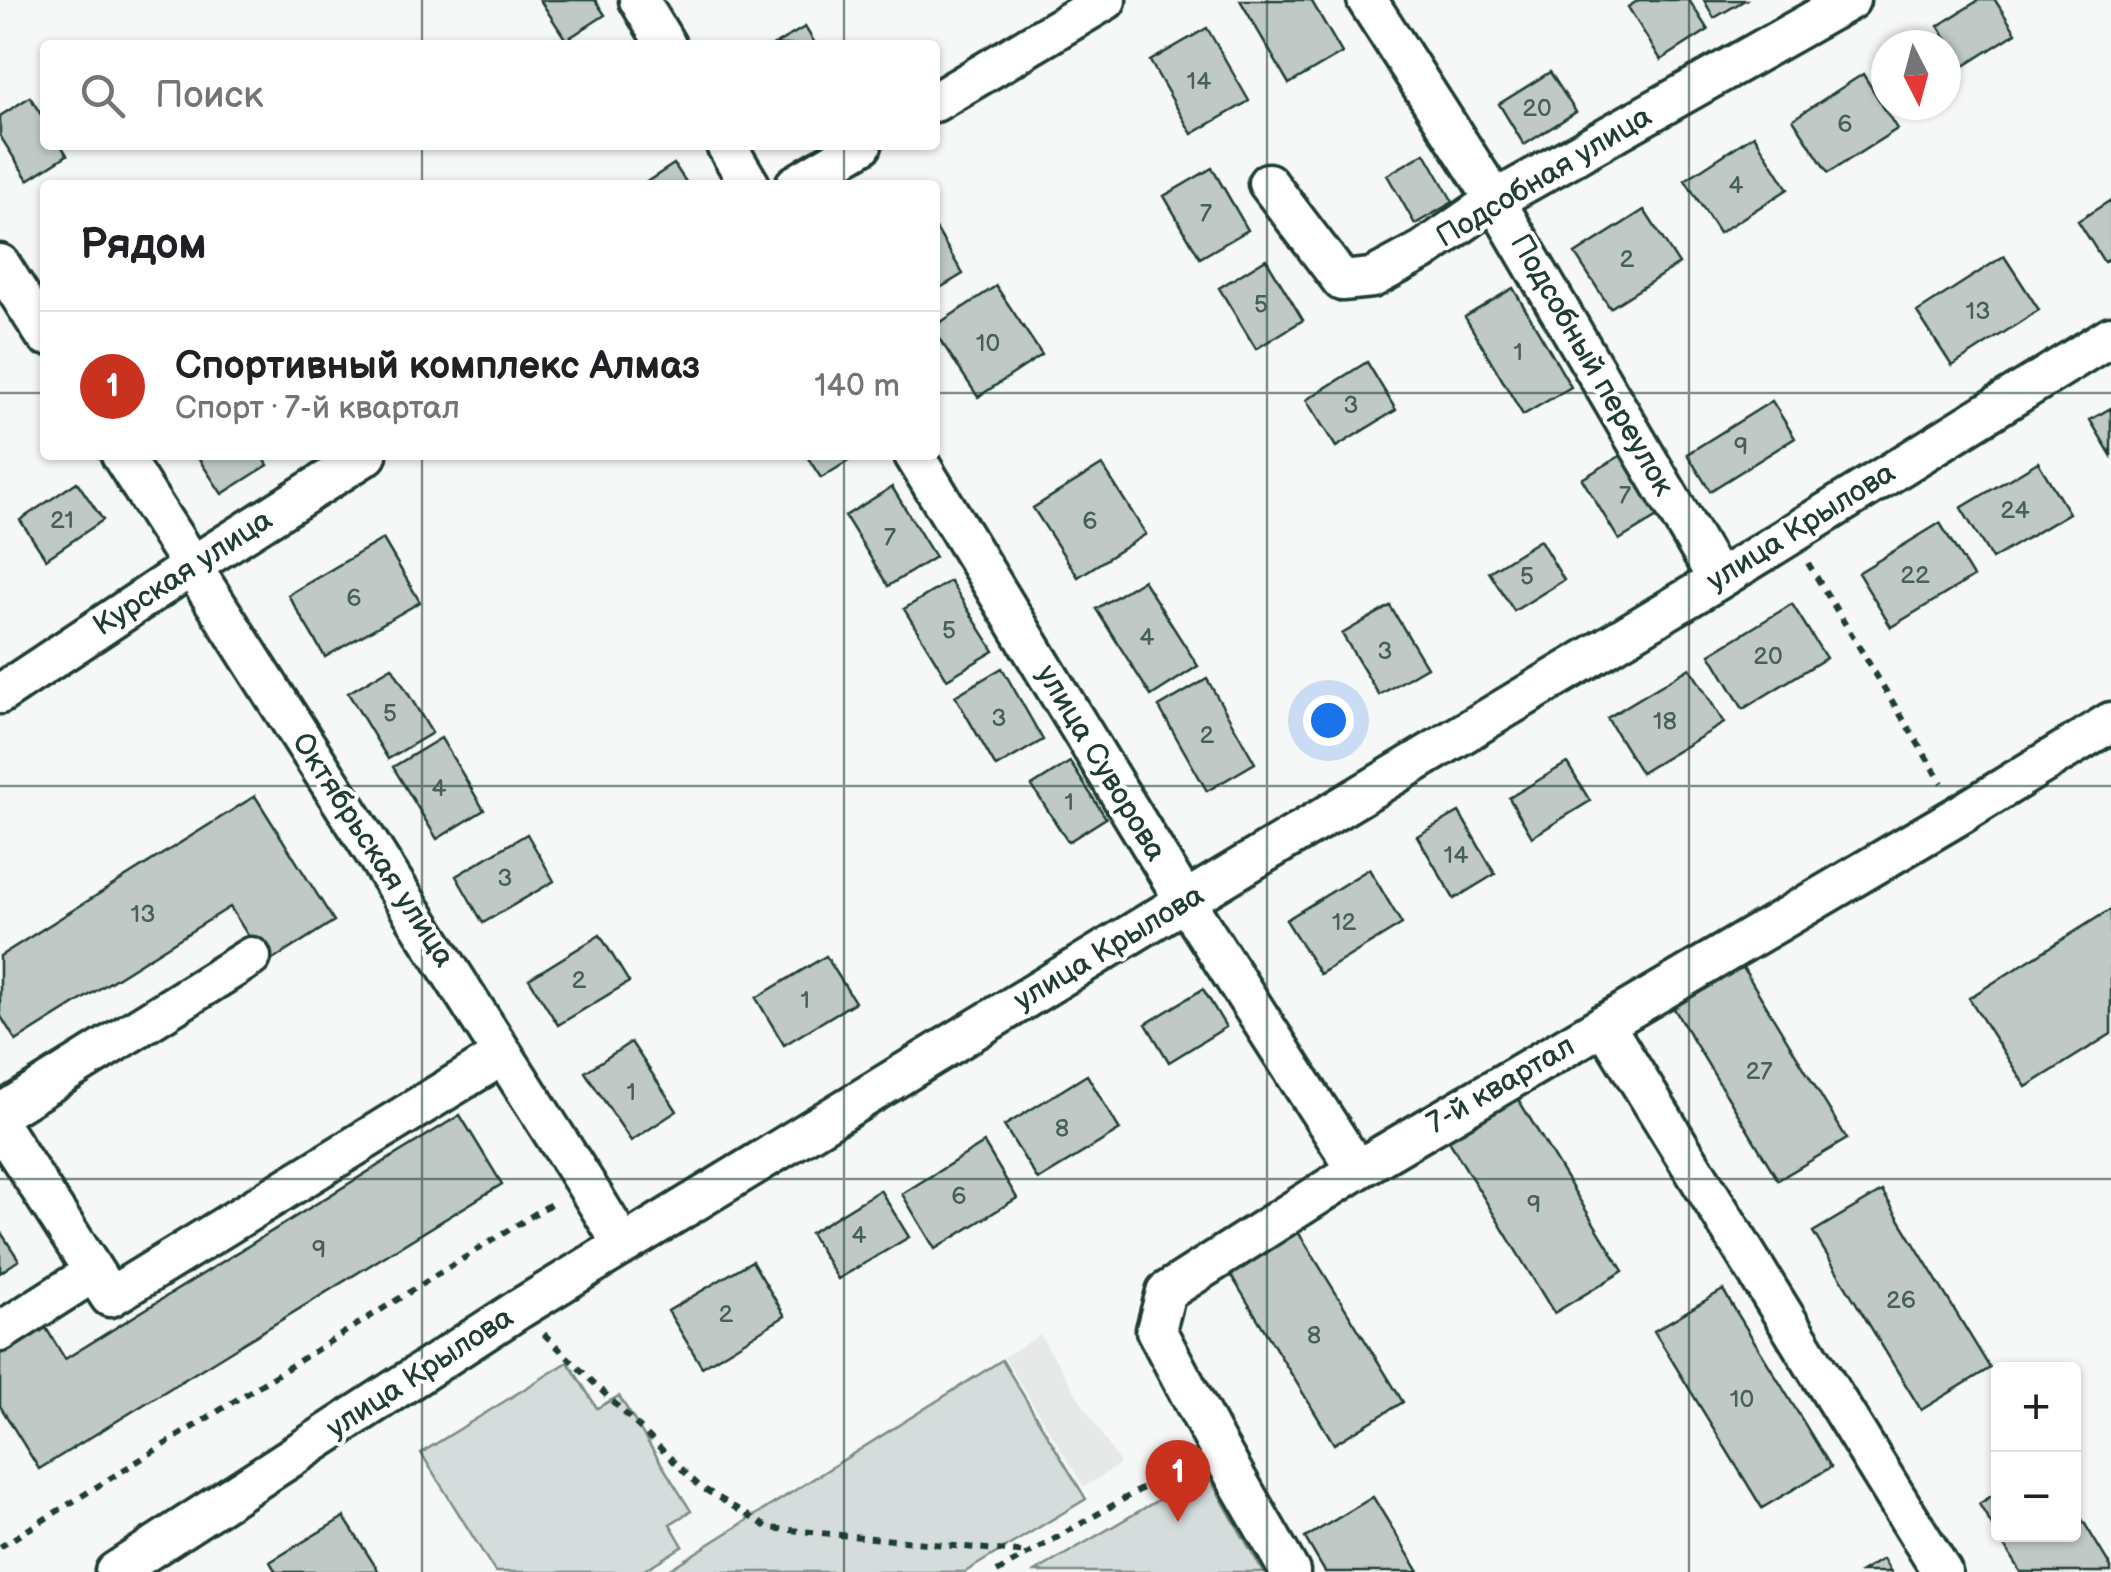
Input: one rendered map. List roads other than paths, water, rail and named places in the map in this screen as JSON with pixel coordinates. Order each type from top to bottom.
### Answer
[{"type":"street","points":[[639,0],[663,40]]},
{"type":"street","points":[[940,99],[1106,0]]},
{"type":"street","name":"Подсобный переулок","points":[[1367,0],[1495,200],[1718,580]]},
{"type":"street","name":"Подсобная улица","points":[[1268,183],[1342,281],[1372,278],[1422,251],[1495,200],[1850,0]]},
{"type":"street","points":[[729,150],[747,180]]},
{"type":"street","points":[[803,180],[854,150]]},
{"type":"street","points":[[0,264],[40,327]]},
{"type":"street","name":"улица Крылова","points":[[115,1572],[519,1309],[1718,580],[2111,336]]},
{"type":"street","name":"Октябрьская улица","points":[[124,460],[623,1246]]},
{"type":"street","name":"Курская улица","points":[[0,694],[359,460]]},
{"type":"street","name":"улица Суворова","points":[[917,460],[1185,901],[1357,1170]]},
{"type":"street","name":"7-й квартал","points":[[1290,1572],[1156,1330],[1166,1292],[1357,1170],[2111,722]]},
{"type":"street","points":[[0,1114],[251,957]]},
{"type":"street","points":[[1604,1024],[1942,1572]]},
{"type":"street","points":[[0,1126],[110,1297],[503,1054]]},
{"type":"street","points":[[0,1332],[94,1272]]},
{"type":"place","name":"Спортивный комплекс Алмаз","points":[[1178,1522]]}]
